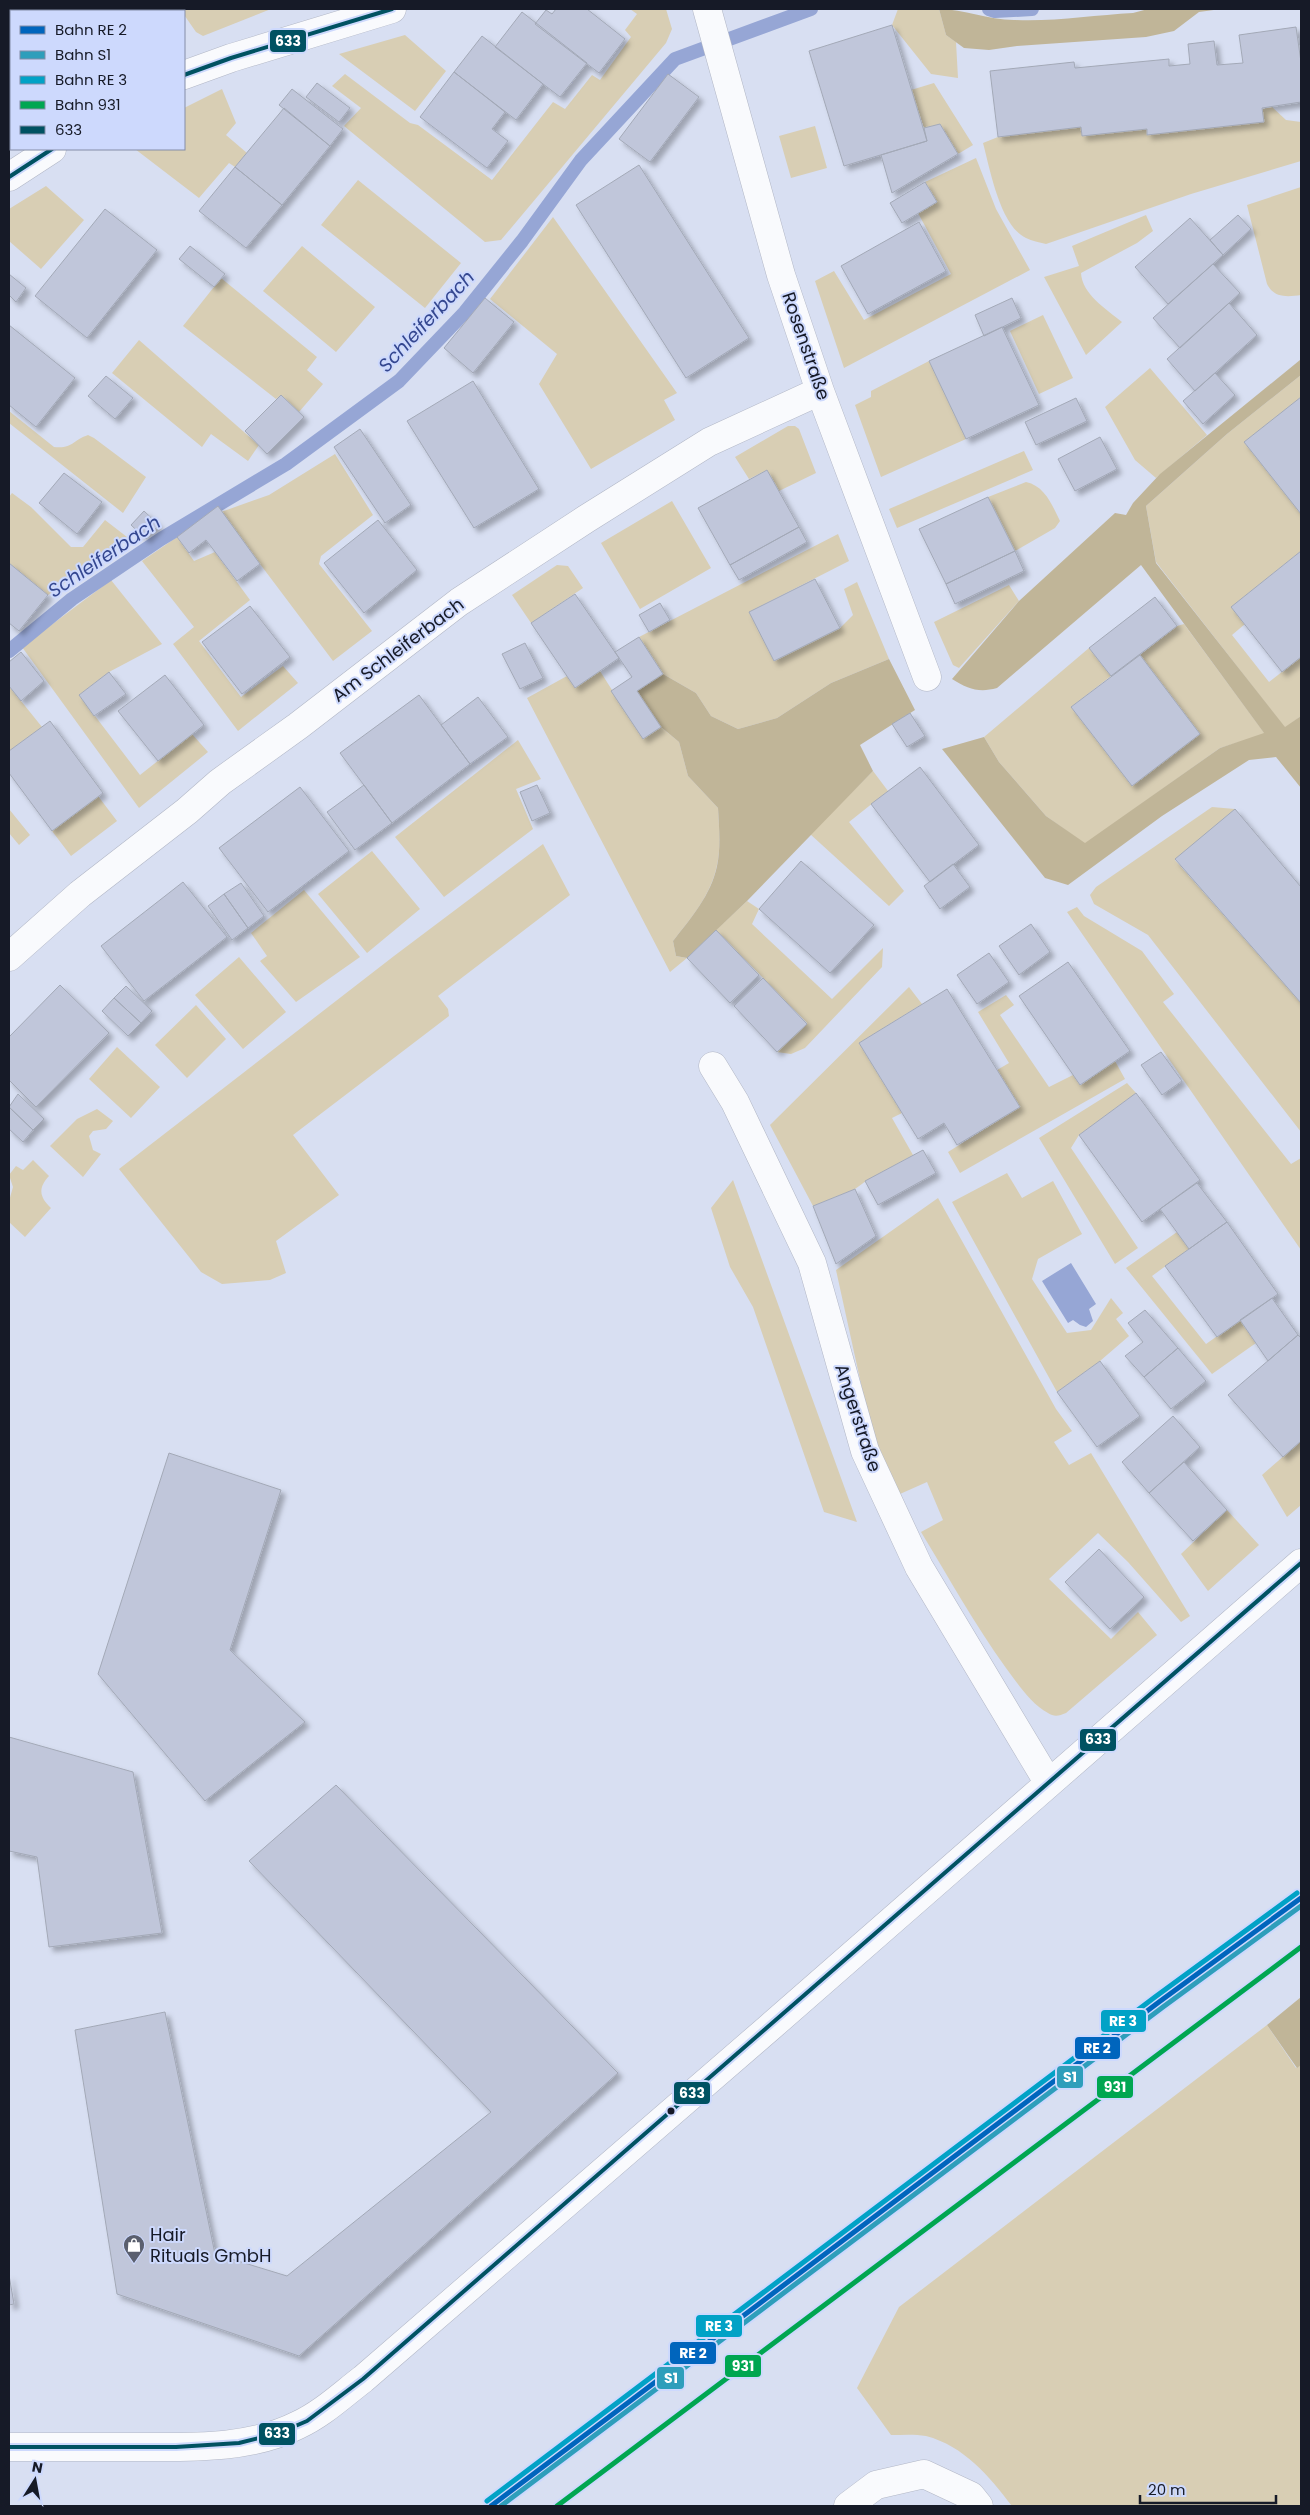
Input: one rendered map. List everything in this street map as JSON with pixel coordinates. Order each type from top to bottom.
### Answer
[{"type":"street","points":[[187,66],[392,9]]},
{"type":"street","name":"Rosenstraße","points":[[707,9],[729,80],[768,233],[820,391],[927,676]]},
{"type":"street","points":[[9,177],[50,150]]},
{"type":"street","name":"Am Schleiferbach","points":[[9,957],[80,894],[188,811],[220,782],[298,726],[459,602],[709,442],[820,391]]},
{"type":"street","name":"Angerstraße","points":[[714,1066],[735,1102],[812,1263],[865,1451],[919,1567],[1048,1782]]},
{"type":"street","points":[[9,2447],[172,2447],[231,2444],[264,2438],[298,2426],[310,2418],[363,2379],[769,2028],[1048,1782],[1301,1563]]},
{"type":"street","points":[[848,2506],[876,2485],[924,2474],[971,2496],[979,2506]]},
{"type":"shaded area","points":[[271,9],[203,36],[196,32],[185,16],[185,10],[181,10]]},
{"type":"shaded area","points":[[630,9],[666,9],[672,29],[666,43],[501,240],[485,242],[344,126],[361,108],[332,86],[345,74],[410,123],[418,125],[492,180],[553,102],[565,109],[592,75],[600,80],[631,37],[625,30],[637,14]]},
{"type":"shaded area","points":[[898,9],[939,9],[946,35],[956,42],[958,78],[931,74],[892,25]]},
{"type":"shaded area","points":[[939,9],[948,9],[1004,20],[1029,20],[1133,13],[1148,9],[1221,9],[1199,12],[1174,31],[1146,37],[1017,46],[989,50],[964,48],[946,35]]},
{"type":"shaded area","points":[[405,35],[446,71],[415,111],[339,54]]},
{"type":"shaded area","points":[[934,83],[973,145],[958,154],[940,124],[924,128],[911,90]]},
{"type":"shaded area","points":[[222,89],[236,123],[226,135],[247,153],[235,167],[229,163],[199,198],[136,150],[185,150],[185,108]]},
{"type":"shaded area","points":[[1272,107],[1286,120],[1301,122],[1301,161],[1191,194],[1046,244],[1026,238],[1017,232],[1009,222],[997,196],[983,143],[998,137],[1081,127],[1083,136],[1147,129],[1147,134]]},
{"type":"shaded area","points":[[815,126],[827,168],[791,178],[779,136]]},
{"type":"shaded area","points":[[976,158],[996,209],[1030,270],[844,368],[815,281],[834,271],[864,320],[951,274],[918,213],[937,202],[925,182]]},
{"type":"shaded area","points":[[358,180],[461,263],[425,308],[321,225]]},
{"type":"shaded area","points":[[46,186],[84,220],[41,269],[9,241],[9,209]]},
{"type":"shaded area","points":[[1301,187],[1301,295],[1281,296],[1273,292],[1267,284],[1247,205]]},
{"type":"shaded area","points":[[1146,215],[1153,231],[1137,243],[1081,273],[1082,281],[1090,294],[1122,322],[1086,355],[1044,277],[1079,266],[1072,246]]},
{"type":"shaded area","points":[[553,217],[677,393],[664,400],[675,420],[591,469],[539,384],[557,354],[490,299]]},
{"type":"shaded area","points":[[302,246],[375,307],[336,352],[263,291]]},
{"type":"shaded area","points":[[221,278],[317,357],[307,370],[323,384],[299,412],[281,395],[276,399],[183,326]]},
{"type":"shaded area","points":[[1043,315],[1073,378],[1039,394],[1010,331]]},
{"type":"shaded area","points":[[139,340],[259,445],[248,461],[211,434],[202,447],[112,373]]},
{"type":"shaded area","points":[[1300,360],[1301,375],[1227,434],[1146,506],[1156,563],[1285,727],[1301,716],[1301,788],[1276,757],[1249,760],[1162,816],[1068,885],[1045,878],[942,749],[984,737],[999,762],[1046,816],[1085,843],[1220,748],[1264,733],[1141,565],[997,688],[974,689],[952,679],[1019,601],[1115,513],[1126,515],[1133,503],[1160,474]]},
{"type":"shaded area","points":[[929,361],[966,439],[881,477],[855,405],[871,397],[871,391]]},
{"type":"shaded area","points":[[1150,368],[1207,435],[1156,478],[1135,460],[1105,407]]},
{"type":"shaded area","points":[[1301,375],[1301,397],[1244,442],[1301,514],[1301,551],[1231,607],[1245,624],[1232,635],[1269,682],[1301,657],[1301,716],[1285,728],[1156,562],[1146,506],[1227,434]]},
{"type":"shaded area","points":[[9,411],[54,447],[65,447],[88,435],[146,477],[123,513],[9,423]]},
{"type":"shaded area","points":[[788,426],[795,426],[799,429],[816,473],[779,491],[767,470],[749,479],[735,457]]},
{"type":"shaded area","points":[[1024,451],[1033,470],[897,528],[889,509]]},
{"type":"shaded area","points":[[335,454],[373,515],[321,556],[319,564],[372,631],[333,661],[221,512],[269,495]]},
{"type":"shaded area","points":[[1026,482],[1033,484],[1043,492],[1060,521],[1055,528],[1015,551],[988,497]]},
{"type":"shaded area","points":[[12,493],[31,507],[71,547],[83,547],[105,520],[127,537],[48,595],[9,563],[9,497]]},
{"type":"shaded area","points":[[672,501],[711,568],[640,609],[601,543]]},
{"type":"shaded area","points":[[838,534],[849,561],[749,612],[774,661],[840,628],[853,615],[844,589],[857,582],[889,659],[831,683],[777,718],[738,729],[711,716],[696,693],[663,674],[639,637]]},
{"type":"shaded area","points":[[177,537],[194,561],[215,552],[250,600],[199,641],[241,697],[283,666],[298,683],[238,731],[173,644],[194,627],[142,561]]},
{"type":"shaded area","points":[[557,565],[568,566],[583,588],[531,623],[512,595]]},
{"type":"shaded area","points":[[111,580],[162,644],[109,672],[79,695],[140,775],[192,734],[208,752],[139,808],[22,647]]},
{"type":"shaded area","points":[[1009,585],[1019,601],[959,668],[953,665],[934,622]]},
{"type":"shaded area","points":[[1184,624],[1265,734],[1220,748],[1085,844],[1046,816],[999,762],[984,737],[1089,648],[1111,676],[1071,707],[1132,786],[1200,734],[1140,655],[1177,626]]},
{"type":"shaded area","points":[[889,659],[915,710],[860,745],[873,771],[747,901],[687,958],[676,956],[673,941],[700,906],[714,877],[719,852],[718,808],[688,776],[679,742],[661,727],[637,691],[663,674],[696,693],[711,716],[738,729],[777,718],[831,683]]},
{"type":"shaded area","points":[[600,671],[643,739],[661,727],[679,742],[688,776],[718,808],[719,851],[714,876],[699,906],[673,941],[676,956],[687,958],[670,972],[527,698],[567,676],[575,688]]},
{"type":"shaded area","points":[[9,686],[42,727],[9,751]]},
{"type":"shaded area","points":[[518,740],[541,779],[516,789],[533,829],[444,897],[395,837]]},
{"type":"shaded area","points":[[873,771],[888,791],[849,822],[904,891],[889,906],[810,834]]},
{"type":"shaded area","points":[[98,796],[117,821],[71,856],[52,831]]},
{"type":"shaded area","points":[[1212,807],[1235,809],[1175,860],[1301,1003],[1301,1132],[1148,935],[1094,904],[1090,895],[1096,887]]},
{"type":"shaded area","points":[[9,809],[30,835],[19,845],[9,833]]},
{"type":"shaded area","points":[[543,844],[570,895],[438,996],[448,1009],[449,1016],[293,1135],[339,1195],[276,1241],[286,1273],[270,1280],[222,1284],[201,1272],[119,1169],[394,956]]},
{"type":"shaded area","points":[[372,851],[420,909],[367,953],[318,894]]},
{"type":"shaded area","points":[[304,890],[360,957],[296,1002],[260,961],[267,956],[251,933]]},
{"type":"shaded area","points":[[747,901],[759,909],[752,924],[832,999],[883,948],[882,967],[805,1048],[791,1054],[777,1052],[807,1023],[716,930]]},
{"type":"shaded area","points":[[1077,907],[1084,916],[1142,951],[1174,994],[1163,1002],[1291,1164],[1301,1158],[1301,1250],[1067,912]]},
{"type":"shaded area","points":[[239,957],[286,1012],[243,1049],[195,995]]},
{"type":"shaded area","points":[[909,987],[922,1004],[859,1043],[902,1113],[892,1118],[913,1155],[855,1189],[813,1206],[770,1125]]},
{"type":"shaded area","points":[[1006,995],[1014,1005],[1000,1015],[1049,1087],[1073,1075],[1081,1085],[1115,1061],[1125,1079],[960,1173],[948,1152],[1020,1107],[997,1070],[1009,1063],[978,1012]]},
{"type":"shaded area","points":[[196,1005],[226,1039],[187,1078],[155,1045]]},
{"type":"shaded area","points":[[117,1047],[160,1087],[131,1118],[89,1079]]},
{"type":"shaded area","points":[[1127,1083],[1136,1093],[1079,1135],[1071,1148],[1138,1248],[1115,1264],[1039,1138]]},
{"type":"shaded area","points":[[97,1109],[113,1121],[106,1129],[93,1131],[89,1136],[93,1150],[101,1154],[83,1177],[50,1146],[77,1119]]},
{"type":"shaded area","points":[[33,1160],[49,1176],[45,1180],[41,1192],[44,1200],[51,1208],[25,1237],[9,1222],[9,1201],[13,1187],[9,1175],[16,1166],[23,1170]]},
{"type":"shaded area","points":[[1007,1173],[1022,1198],[1053,1181],[1082,1234],[1038,1259],[1032,1279],[1067,1333],[1091,1330],[1111,1298],[1123,1313],[1116,1319],[1129,1336],[1100,1361],[1057,1392],[952,1202]]},
{"type":"shaded area","points":[[733,1180],[857,1522],[824,1512],[753,1307],[730,1267],[711,1208]]},
{"type":"shaded area","points":[[938,1198],[1056,1409],[1072,1431],[1054,1442],[1069,1465],[1091,1453],[1190,1616],[1181,1622],[1128,1562],[1098,1533],[1049,1579],[1111,1639],[1138,1612],[1157,1635],[1066,1713],[1059,1715],[1052,1715],[1042,1709],[1030,1699],[1015,1681],[973,1618],[921,1532],[943,1520],[927,1482],[900,1494],[872,1434],[836,1270]]},
{"type":"shaded area","points":[[1177,1232],[1189,1249],[1152,1276],[1206,1344],[1240,1320],[1256,1343],[1212,1374],[1126,1268]]},
{"type":"shaded area","points":[[1301,1441],[1301,1505],[1287,1517],[1262,1475]]},
{"type":"shaded area","points":[[1227,1510],[1259,1545],[1208,1591],[1181,1554]]},
{"type":"shaded area","points":[[1301,1997],[1301,2065],[1297,2068],[1267,2025]]},
{"type":"shaded area","points":[[1267,2025],[1296,2068],[1301,2065],[1301,2506],[1012,2506],[975,2463],[952,2447],[926,2436],[891,2435],[857,2388],[899,2307]]},
{"type":"water","points":[[1071,1263],[1096,1304],[1089,1309],[1093,1321],[1086,1327],[1073,1320],[1068,1323],[1042,1281]]},
{"type":"building","points":[[15,9],[77,9],[75,10]]},
{"type":"building","points":[[556,9],[587,9],[625,39],[599,73],[535,24],[546,10],[552,14]]},
{"type":"building","points":[[522,12],[587,63],[560,97],[495,47]]},
{"type":"building","points":[[892,25],[927,141],[844,166],[809,51]]},
{"type":"building","points":[[1296,27],[1301,62],[1301,102],[1262,108],[1264,122],[1147,135],[1147,129],[1082,136],[1081,127],[998,137],[990,71],[1074,62],[1075,68],[1169,59],[1169,66],[1190,64],[1188,44],[1214,41],[1217,65],[1243,63],[1239,35]]},
{"type":"building","points":[[482,36],[543,84],[516,120],[454,72]]},
{"type":"building","points":[[454,72],[505,112],[492,129],[508,141],[487,168],[420,117]]},
{"type":"building","points":[[668,74],[699,97],[650,162],[619,139]]},
{"type":"building","points":[[317,83],[350,108],[339,122],[306,97]]},
{"type":"building","points":[[292,89],[343,129],[330,146],[279,105]]},
{"type":"building","points":[[284,108],[330,146],[282,205],[235,167]]},
{"type":"building","points":[[940,124],[958,154],[892,193],[881,155],[927,141],[924,128]]},
{"type":"building","points":[[639,165],[749,338],[686,378],[576,205]]},
{"type":"building","points":[[235,167],[282,205],[246,248],[199,211]]},
{"type":"building","points":[[925,182],[937,202],[902,223],[890,203]]},
{"type":"building","points":[[105,209],[157,250],[87,338],[35,296]]},
{"type":"building","points":[[1238,215],[1251,229],[1223,255],[1210,240]]},
{"type":"building","points":[[1190,218],[1223,255],[1168,304],[1135,267]]},
{"type":"building","points":[[919,222],[946,271],[868,314],[841,266]]},
{"type":"building","points":[[190,246],[225,274],[214,287],[179,259]]},
{"type":"building","points":[[1213,264],[1240,293],[1180,348],[1153,318]]},
{"type":"building","points":[[9,274],[26,288],[16,302],[9,295]]},
{"type":"building","points":[[485,298],[514,322],[473,373],[444,348]]},
{"type":"building","points":[[1012,298],[1021,318],[984,336],[975,315]]},
{"type":"building","points":[[1229,303],[1257,335],[1195,391],[1167,359]]},
{"type":"building","points":[[9,325],[75,378],[36,427],[9,405]]},
{"type":"building","points":[[1002,327],[1039,405],[966,439],[929,361]]},
{"type":"building","points":[[1215,373],[1235,395],[1203,424],[1183,401]]},
{"type":"building","points":[[106,376],[133,398],[115,419],[88,396]]},
{"type":"building","points":[[473,381],[539,489],[474,528],[407,421]]},
{"type":"building","points":[[281,395],[304,417],[267,454],[245,431]]},
{"type":"building","points":[[1301,397],[1301,514],[1244,442]]},
{"type":"building","points":[[1076,398],[1087,421],[1036,445],[1025,422]]},
{"type":"building","points":[[360,429],[411,505],[385,523],[334,447]]},
{"type":"building","points":[[1100,437],[1117,469],[1075,491],[1058,459]]},
{"type":"building","points":[[767,470],[799,527],[730,565],[698,508]]},
{"type":"building","points":[[64,473],[102,502],[77,534],[39,503]]},
{"type":"building","points":[[988,497],[1015,551],[946,584],[919,529]]},
{"type":"building","points":[[218,506],[260,564],[237,581],[206,540],[189,553],[177,537]]},
{"type":"building","points":[[144,511],[159,525],[146,539],[131,525]]},
{"type":"building","points":[[378,520],[417,570],[364,613],[324,563]]},
{"type":"building","points":[[799,527],[807,542],[739,580],[730,565]]},
{"type":"building","points":[[1015,551],[1024,571],[955,604],[946,584]]},
{"type":"building","points":[[1301,551],[1301,657],[1282,672],[1231,607]]},
{"type":"building","points":[[9,563],[48,595],[19,631],[9,623]]},
{"type":"building","points":[[815,579],[840,628],[774,661],[749,612]]},
{"type":"building","points":[[575,594],[619,658],[575,688],[531,623]]},
{"type":"building","points":[[1155,597],[1177,626],[1111,676],[1089,648]]},
{"type":"building","points":[[660,603],[670,620],[649,632],[639,615]]},
{"type":"building","points":[[250,606],[290,657],[242,694],[202,642]]},
{"type":"building","points":[[639,637],[663,674],[637,691],[661,727],[643,739],[611,691],[632,677],[615,652]]},
{"type":"building","points":[[525,643],[543,678],[520,689],[502,654]]},
{"type":"building","points":[[21,652],[44,681],[21,701],[9,686],[9,662]]},
{"type":"building","points":[[1140,655],[1200,734],[1132,786],[1071,707]]},
{"type":"building","points":[[109,672],[126,694],[94,716],[79,695]]},
{"type":"building","points":[[165,675],[204,725],[158,761],[118,711]]},
{"type":"building","points":[[419,695],[470,764],[392,823],[340,753]]},
{"type":"building","points":[[478,697],[508,737],[470,764],[441,725]]},
{"type":"building","points":[[910,713],[925,736],[907,747],[892,724]]},
{"type":"building","points":[[50,721],[103,793],[52,831],[9,773],[9,751]]},
{"type":"building","points":[[920,767],[979,845],[930,882],[871,804]]},
{"type":"building","points":[[364,785],[392,823],[355,850],[327,812]]},
{"type":"building","points":[[537,785],[550,813],[532,821],[520,792]]},
{"type":"building","points":[[300,787],[349,851],[268,912],[219,848]]},
{"type":"building","points":[[1235,809],[1301,887],[1301,1003],[1175,859]]},
{"type":"building","points":[[801,861],[874,925],[830,973],[759,909]]},
{"type":"building","points":[[953,864],[970,887],[940,909],[924,886]]},
{"type":"building","points":[[183,882],[227,937],[144,1001],[101,946]]},
{"type":"building","points":[[241,883],[264,916],[248,928],[224,894]]},
{"type":"building","points":[[224,894],[248,928],[232,940],[208,906]]},
{"type":"building","points":[[1031,924],[1050,952],[1019,975],[999,946]]},
{"type":"building","points":[[716,930],[759,975],[730,1003],[687,958]]},
{"type":"building","points":[[989,953],[1009,982],[977,1004],[957,975]]},
{"type":"building","points":[[1068,962],[1130,1051],[1080,1085],[1019,996]]},
{"type":"building","points":[[763,978],[807,1024],[777,1052],[734,1006]]},
{"type":"building","points":[[60,985],[109,1033],[36,1107],[9,1080],[9,1037]]},
{"type":"building","points":[[126,986],[152,1011],[141,1023],[114,998]]},
{"type":"building","points":[[947,989],[1020,1107],[957,1145],[944,1123],[918,1139],[859,1043]]},
{"type":"building","points":[[114,998],[141,1023],[128,1036],[102,1011]]},
{"type":"building","points":[[1161,1052],[1182,1081],[1162,1095],[1141,1065]]},
{"type":"building","points":[[1136,1093],[1200,1180],[1142,1222],[1079,1135]]},
{"type":"building","points":[[18,1094],[44,1119],[33,1130],[9,1107]]},
{"type":"building","points":[[9,1107],[33,1130],[23,1142],[9,1129]]},
{"type":"building","points":[[923,1150],[936,1173],[878,1205],[865,1181]]},
{"type":"building","points":[[1197,1183],[1227,1222],[1189,1249],[1160,1209]]},
{"type":"building","points":[[855,1189],[876,1236],[836,1264],[813,1206]]},
{"type":"building","points":[[1227,1222],[1278,1294],[1217,1337],[1165,1266]]},
{"type":"building","points":[[1272,1298],[1298,1335],[1268,1361],[1240,1320]]},
{"type":"building","points":[[1145,1310],[1178,1348],[1144,1377],[1125,1356],[1143,1342],[1128,1323]]},
{"type":"building","points":[[1298,1335],[1301,1338],[1301,1441],[1283,1457],[1228,1395]]},
{"type":"building","points":[[1178,1348],[1206,1381],[1171,1409],[1144,1377]]},
{"type":"building","points":[[1100,1361],[1140,1416],[1097,1447],[1057,1392]]},
{"type":"building","points":[[1173,1416],[1200,1447],[1149,1493],[1122,1462]]},
{"type":"building","points":[[169,1453],[281,1490],[230,1650],[305,1722],[205,1801],[98,1674]]},
{"type":"building","points":[[1184,1462],[1227,1510],[1193,1541],[1149,1493]]},
{"type":"building","points":[[1099,1549],[1144,1597],[1110,1629],[1065,1582]]},
{"type":"building","points":[[9,1737],[133,1772],[162,1933],[49,1947],[37,1857],[9,1851]]},
{"type":"building","points":[[336,1785],[618,2073],[299,2356],[117,2294],[75,2030],[165,2012],[215,2254],[287,2276],[491,2112],[249,1861]]},
{"type":"building","points":[[9,2275],[14,2304],[9,2305]]},
{"type":"waterway","name":"Schleiferbach","points":[[9,651],[72,599],[161,539],[286,464],[399,381],[465,312],[522,241],[581,160],[675,59],[811,9]]},
{"type":"waterway","name":"Schleiferbach","points":[[989,9],[995,11],[1032,9]]},
{"type":"transit line","name":"633","points":[[185,75],[231,58],[392,9]]},
{"type":"transit line","name":"633","points":[[9,177],[50,150]]},
{"type":"transit line","name":"633","points":[[9,2447],[176,2447],[239,2443],[279,2433],[307,2421],[363,2379],[1301,1563]]},
{"type":"transit line","points":[[487,2501],[1155,1997],[1297,1893]]},
{"type":"transit line","points":[[491,2506],[1159,2002],[1301,1898]]},
{"type":"rail line","name":"S1","points":[[501,2506],[1163,2007],[1301,1906]]},
{"type":"rail line","name":"931","points":[[557,2506],[1301,1947]]},
{"type":"place","name":"Hair Rituals GmbH","points":[[134,2264]]}]
